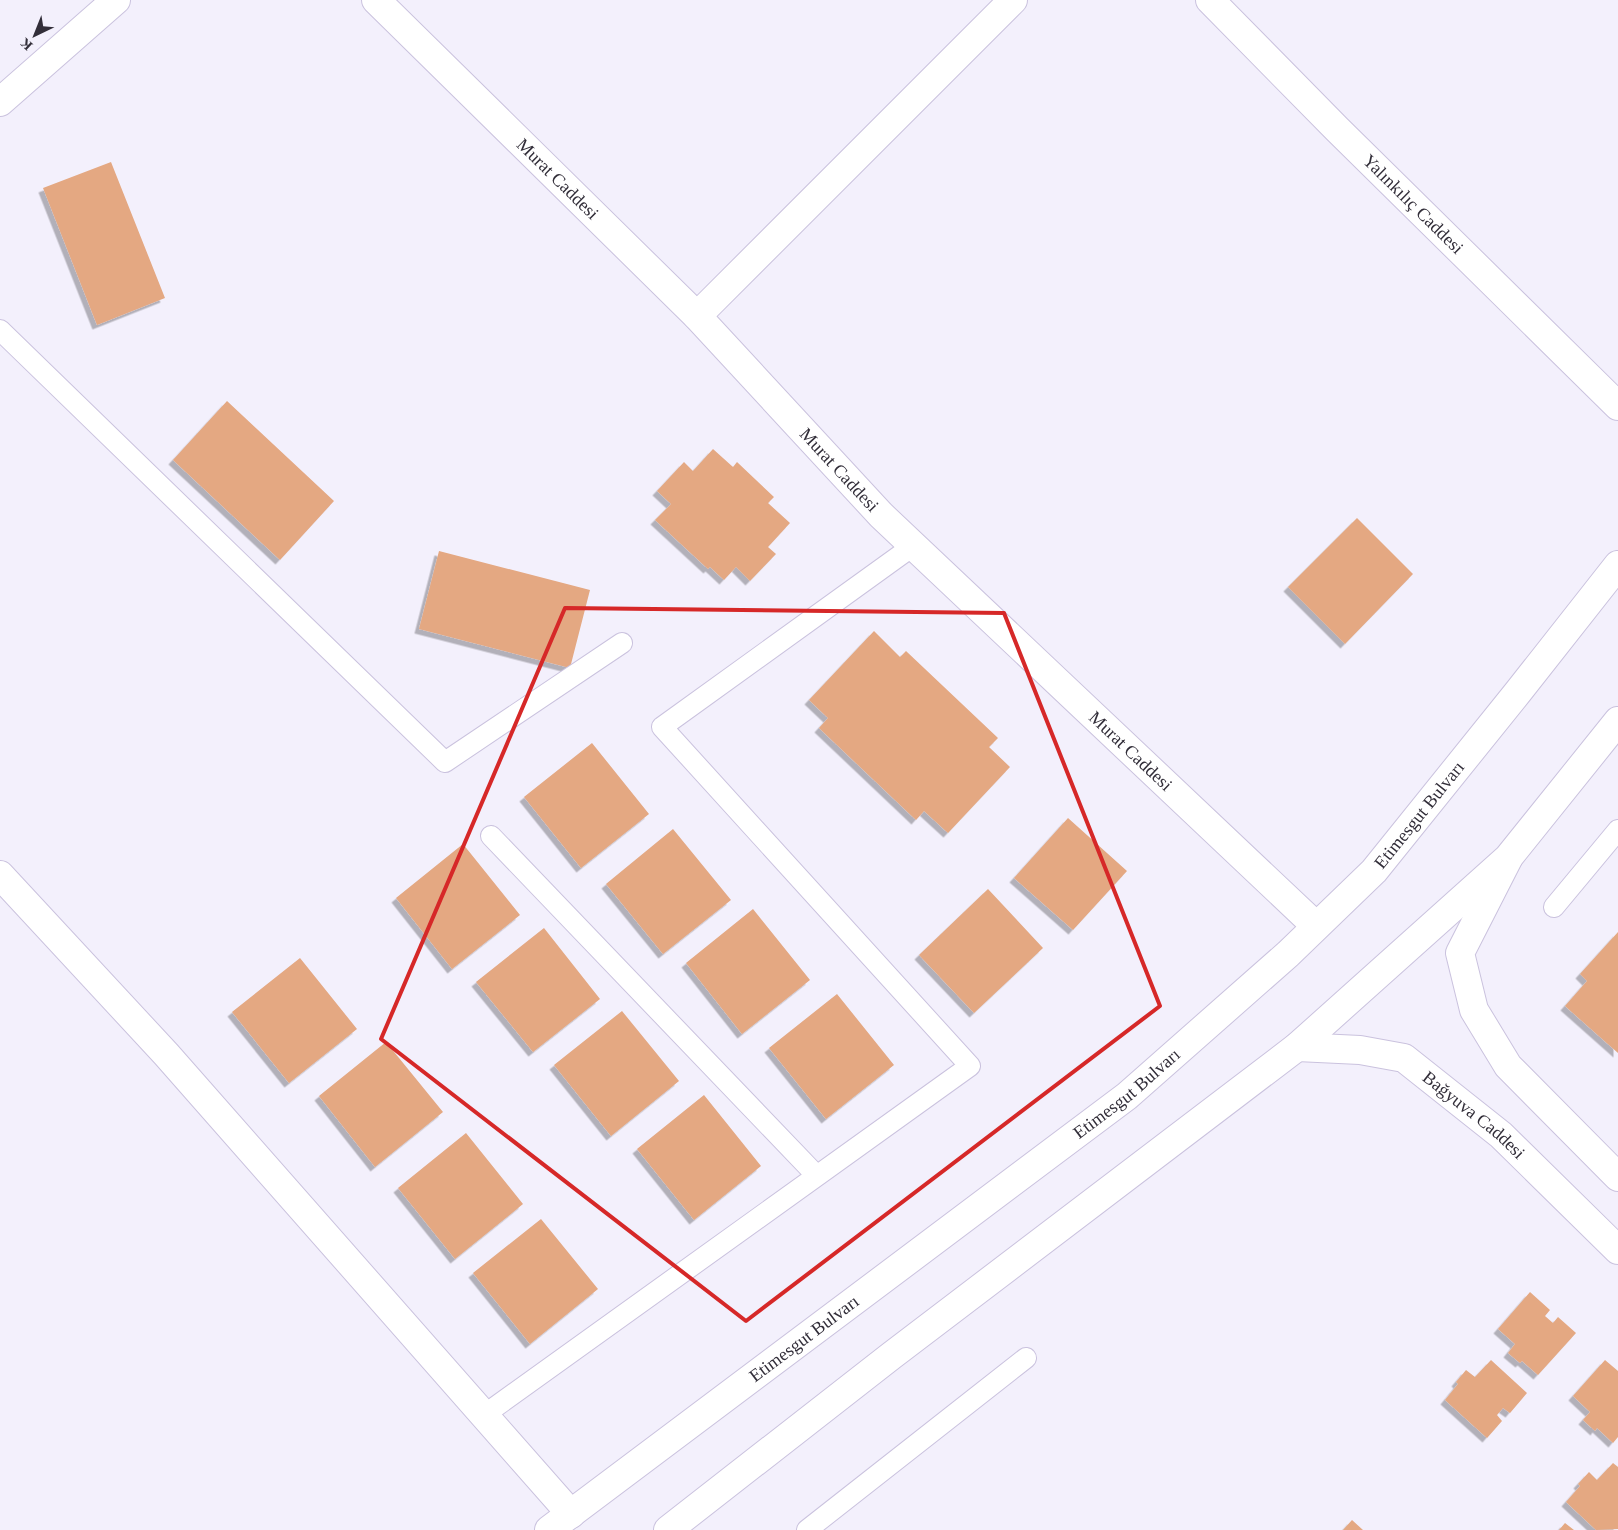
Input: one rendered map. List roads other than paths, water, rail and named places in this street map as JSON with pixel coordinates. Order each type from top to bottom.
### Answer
[{"type":"street","points":[[0,102],[116,0]]},
{"type":"street","name":"Murat Caddesi","points":[[376,0],[697,316],[881,515],[1316,926]]},
{"type":"street","points":[[697,316],[1013,0]]},
{"type":"street","name":"Yalınkılıç Caddesi","points":[[1210,0],[1337,129],[1618,406]]},
{"type":"street","name":"Etimesgut Bulvarı","points":[[549,1530],[1127,1096],[1288,954],[1374,871],[1618,566]]},
{"type":"street","points":[[668,1530],[899,1350],[1297,1047],[1508,858],[1618,721]]},
{"type":"street","points":[[1508,858],[1460,953],[1474,1010],[1508,1066],[1618,1177]]},
{"type":"street","points":[[0,874],[166,1054],[571,1514]]},
{"type":"street","name":"Bağyuva Caddesi","points":[[1297,1047],[1360,1050],[1404,1058],[1501,1135],[1618,1250]]},
{"type":"lane","points":[[0,330],[445,762],[622,643]]},
{"type":"lane","points":[[484,1415],[970,1066],[662,727],[913,546]]},
{"type":"lane","points":[[1554,907],[1618,830]]},
{"type":"lane","points":[[492,836],[817,1176]]},
{"type":"lane","points":[[807,1530],[1026,1358]]}]
